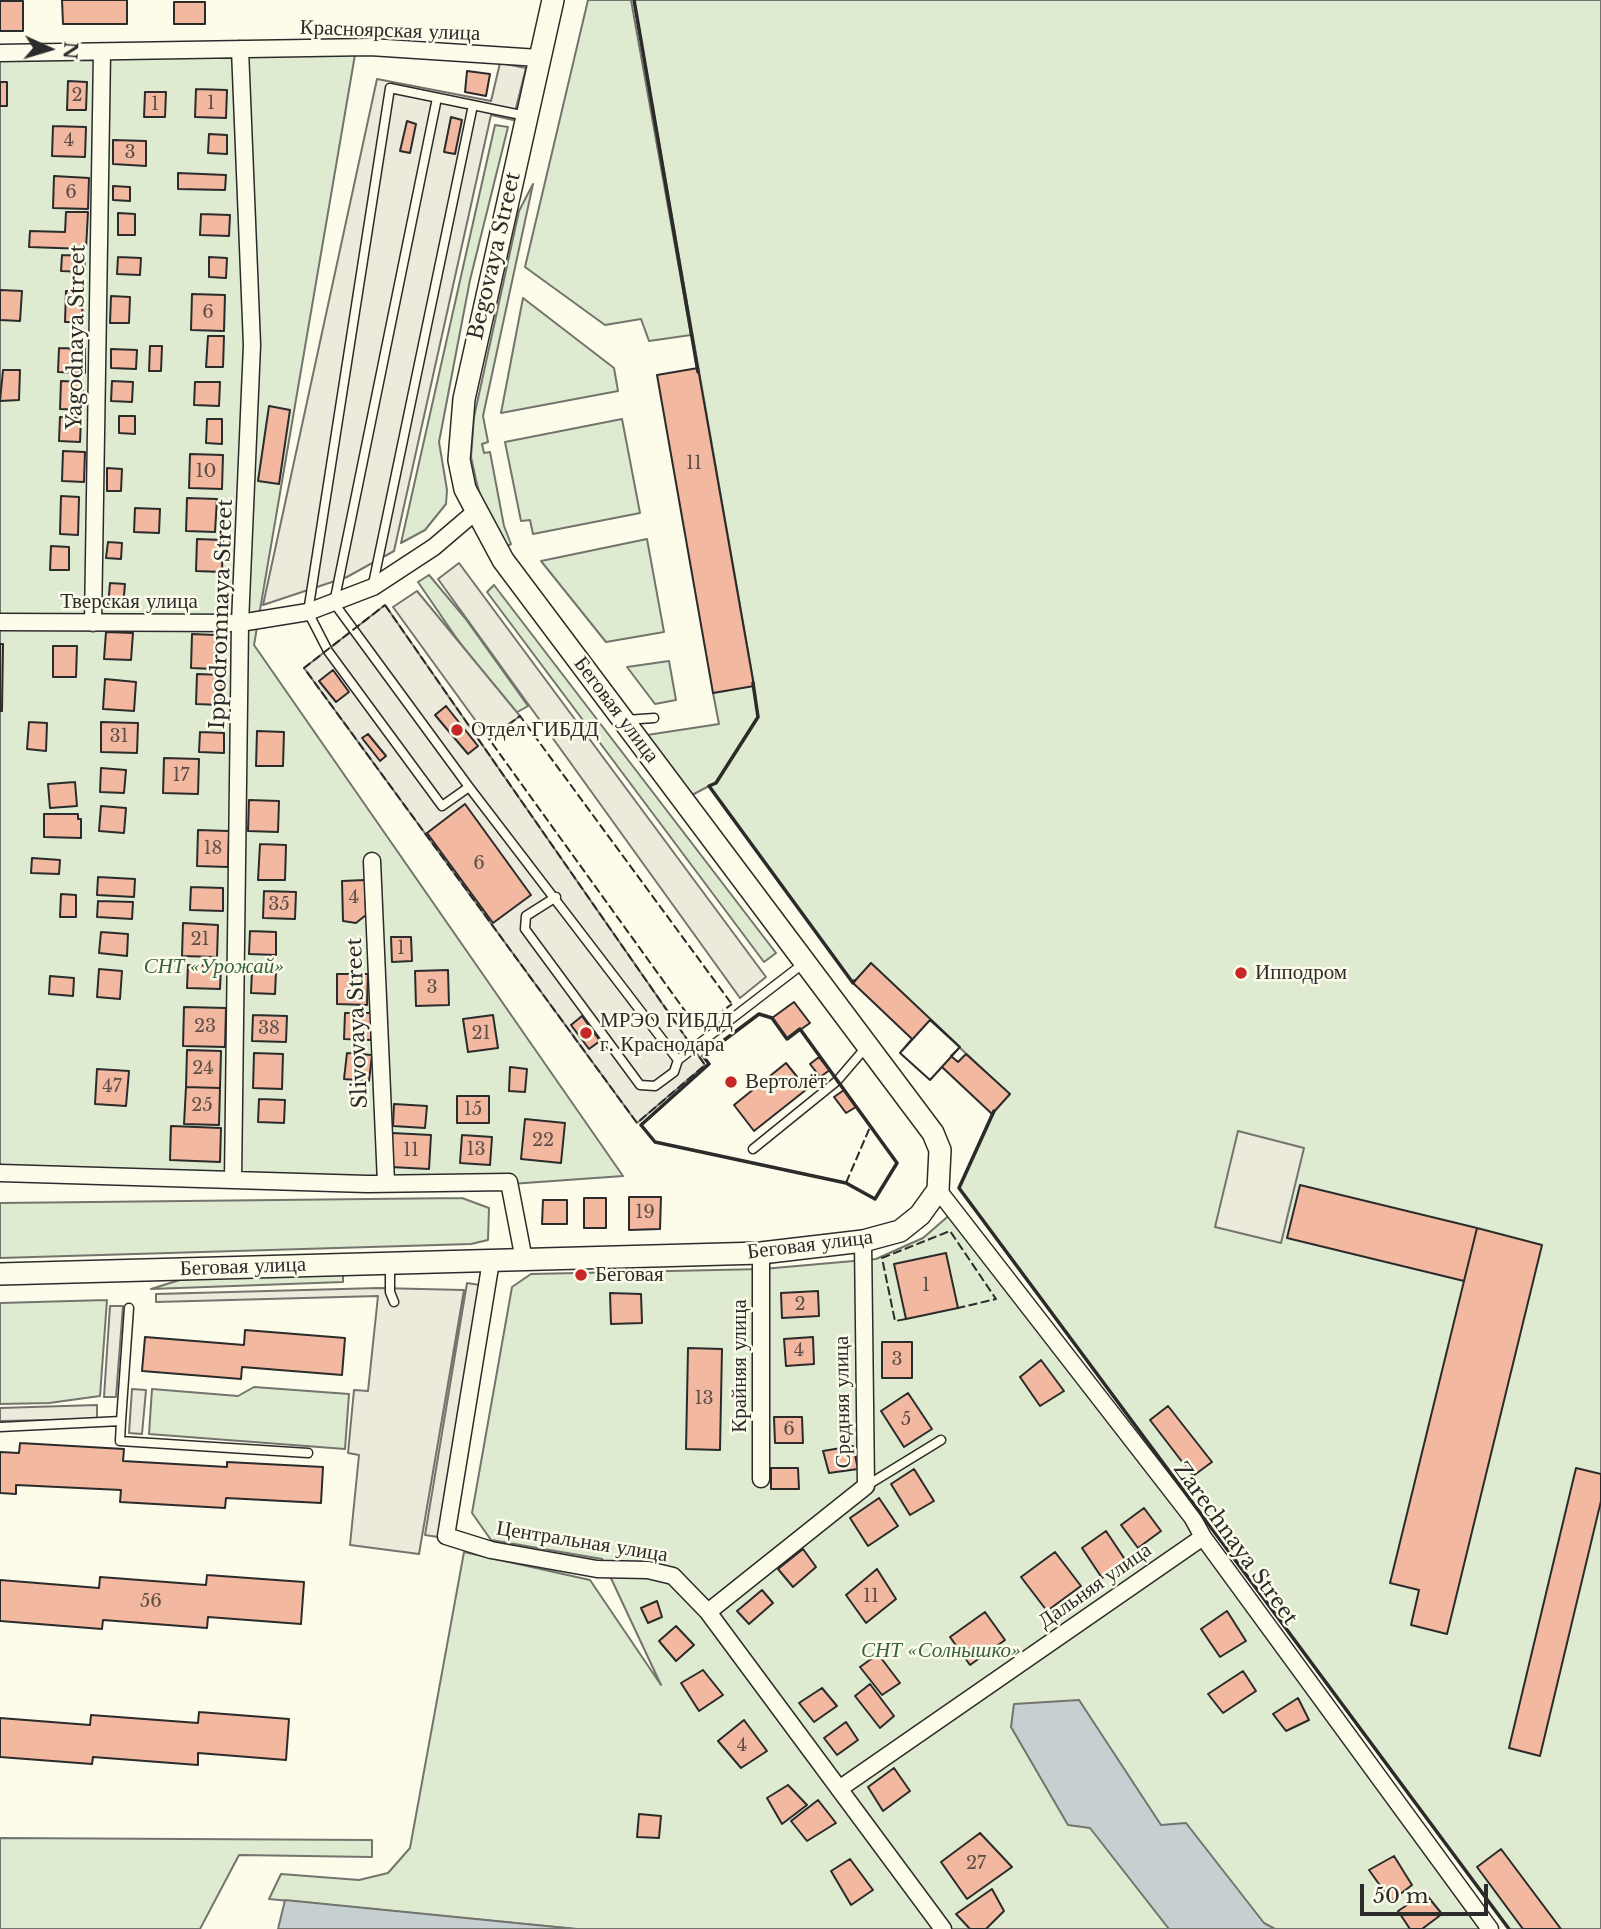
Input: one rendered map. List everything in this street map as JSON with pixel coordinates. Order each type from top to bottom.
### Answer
[{"type":"street","name":"Begovaya Street","points":[[475,512],[465,489],[459,460],[462,409],[553,0]]},
{"type":"street","name":"Красноярская улица","points":[[0,53],[370,47],[539,58]]},
{"type":"street","name":"Ippodromnaya Street","points":[[233,1180],[240,623],[252,345],[240,49]]},
{"type":"street","name":"Yagodnaya Street","points":[[93,623],[103,52]]},
{"type":"street","name":"Тверская улица","points":[[0,622],[240,623],[308,612],[373,587],[434,547],[475,512]]},
{"type":"street","name":"Беговая улица","points":[[0,1274],[761,1253],[863,1241],[900,1231],[920,1215],[938,1189],[940,1150],[933,1133],[869,1044],[503,560],[475,512]]},
{"type":"street","name":"Slivovaya Street","points":[[372,861],[386,1183]]},
{"type":"street","points":[[0,1173],[386,1183],[509,1182],[524,1260]]},
{"type":"street","name":"Zarechnaya Street","points":[[938,1189],[1192,1517],[1203,1537],[1490,1929]]},
{"type":"street","name":"Средняя улица","points":[[708,1612],[866,1486],[863,1241]]},
{"type":"street","name":"Крайняя улица","points":[[761,1253],[761,1479]]},
{"type":"street","name":"Центральная улица","points":[[491,1261],[446,1536],[491,1550],[597,1569],[648,1570],[673,1576],[708,1612],[943,1929]]},
{"type":"street","name":"Дальняя улица","points":[[839,1789],[1203,1537]]},
{"type":"lane","points":[[469,787],[442,806],[328,651],[308,612],[390,88],[527,116]]},
{"type":"lane","points":[[437,97],[334,603],[469,787],[556,897],[678,1060]]},
{"type":"lane","points":[[373,587],[473,106]]},
{"type":"lane","points":[[624,720],[654,718]]},
{"type":"lane","points":[[556,897],[526,916],[525,929],[640,1085],[655,1086],[674,1072],[678,1060],[806,961]]},
{"type":"lane","points":[[753,1149],[837,1080],[869,1044]]},
{"type":"lane","points":[[390,1263],[390,1292],[394,1302]]},
{"type":"lane","points":[[129,1308],[120,1441],[308,1453]]},
{"type":"lane","points":[[0,1427],[121,1421]]},
{"type":"lane","points":[[866,1486],[942,1440]]},
{"type":"green space","points":[[588,0],[631,0],[691,335],[649,341],[641,319],[605,325],[525,267]]},
{"type":"green space","name":"Ипподром","points":[[634,0],[1601,0],[1601,1929],[1509,1929],[959,1188],[992,1114],[1009,1094],[871,964],[853,983],[709,786],[692,795],[647,735],[719,724],[713,693],[754,685]]},
{"type":"green space","name":"СНТ «Урожай»","points":[[357,43],[254,645],[623,1176],[511,1184],[0,1180],[0,45]]},
{"type":"green space","points":[[495,125],[508,127],[470,280],[439,442],[447,490],[446,504],[425,530],[401,543]]},
{"type":"green space","points":[[533,184],[483,416],[488,442],[482,444],[484,453],[490,452],[504,526],[511,544],[505,547],[482,502],[476,480],[471,457],[474,417],[519,211]]},
{"type":"green space","points":[[523,298],[614,368],[618,391],[501,413]]},
{"type":"green space","points":[[622,419],[640,513],[533,534],[530,520],[521,521],[505,442]]},
{"type":"green space","points":[[647,539],[664,632],[606,642],[541,561]]},
{"type":"green space","points":[[429,575],[465,618],[528,706],[514,714],[455,636],[418,582]]},
{"type":"green space","points":[[494,585],[776,953],[764,962],[487,592]]},
{"type":"green space","points":[[669,661],[676,700],[655,704],[627,667]]},
{"type":"green space","points":[[462,1198],[489,1208],[488,1240],[471,1244],[0,1258],[0,1203]]},
{"type":"green space","name":"СНТ «Солнышко»","points":[[953,1212],[1185,1514],[1491,1929],[576,1929],[269,1899],[281,1874],[359,1880],[388,1873],[410,1848],[464,1552],[590,1580],[661,1685],[602,1559],[491,1540],[472,1513],[512,1287],[531,1274],[763,1269],[876,1259],[923,1238]]},
{"type":"green space","points":[[343,1272],[343,1282],[151,1289],[186,1278]]},
{"type":"green space","points":[[107,1300],[100,1396],[49,1403],[0,1404],[0,1303]]},
{"type":"green space","points":[[254,1387],[349,1394],[345,1449],[149,1434],[152,1389],[238,1396]]},
{"type":"green space","points":[[0,1838],[372,1840],[372,1857],[239,1855],[200,1929],[0,1929]]},
{"type":"shaded area","points":[[500,63],[526,68],[513,120],[491,115],[394,551],[347,577],[263,605],[377,79],[491,101]]},
{"type":"shaded area","points":[[459,563],[766,977],[740,998],[438,579]]},
{"type":"shaded area","points":[[417,591],[520,716],[489,739],[393,607]]},
{"type":"shaded area","points":[[385,605],[705,1065],[637,1123],[304,668]]},
{"type":"shaded area","points":[[1238,1131],[1304,1148],[1281,1243],[1215,1227]]},
{"type":"shaded area","points":[[467,1283],[480,1285],[438,1537],[425,1535]]},
{"type":"shaded area","points":[[379,1288],[464,1290],[419,1554],[350,1545],[359,1455],[348,1453],[354,1390],[368,1391],[378,1296],[156,1302],[156,1294]]},
{"type":"shaded area","points":[[110,1306],[123,1306],[116,1397],[104,1397]]},
{"type":"shaded area","points":[[132,1389],[146,1390],[142,1434],[129,1433]]},
{"type":"shaded area","points":[[97,1405],[97,1419],[0,1421],[0,1408]]},
{"type":"shaded area","points":[[1079,1700],[1161,1825],[1186,1823],[1264,1923],[1275,1929],[1169,1929],[1090,1828],[1068,1825],[1011,1727],[1014,1704]]},
{"type":"shaded area","points":[[285,1900],[576,1929],[278,1929]]},
{"type":"building","points":[[62,0],[127,0],[127,24],[63,24]]},
{"type":"building","points":[[0,1],[23,1],[23,31],[0,31]]},
{"type":"building","points":[[174,2],[205,2],[205,24],[174,24]]},
{"type":"building","points":[[467,71],[490,74],[486,96],[465,92]]},
{"type":"building","points":[[68,81],[87,82],[86,110],[67,110]]},
{"type":"building","points":[[0,82],[7,82],[7,106],[0,106]]},
{"type":"building","points":[[196,89],[227,90],[226,118],[195,117]]},
{"type":"building","points":[[145,92],[166,92],[165,117],[144,117]]},
{"type":"building","points":[[451,117],[462,120],[455,154],[444,152]]},
{"type":"building","points":[[407,121],[416,124],[410,153],[400,151]]},
{"type":"building","points":[[53,126],[86,127],[85,157],[52,156]]},
{"type":"building","points":[[209,134],[227,135],[227,154],[208,153]]},
{"type":"building","points":[[113,140],[146,141],[146,166],[113,164]]},
{"type":"building","points":[[178,173],[226,175],[225,190],[178,189]]},
{"type":"building","points":[[54,176],[89,178],[88,209],[53,208]]},
{"type":"building","points":[[113,186],[130,187],[130,201],[113,200]]},
{"type":"building","points":[[66,212],[88,212],[86,249],[29,247],[30,231],[65,232]]},
{"type":"building","points":[[118,213],[135,214],[135,235],[118,235]]},
{"type":"building","points":[[201,214],[230,215],[229,236],[200,235]]},
{"type":"building","points":[[62,255],[85,256],[84,272],[61,271]]},
{"type":"building","points":[[118,257],[141,258],[140,275],[117,274]]},
{"type":"building","points":[[209,257],[227,258],[226,278],[209,277]]},
{"type":"building","points":[[0,290],[22,291],[20,321],[0,320]]},
{"type":"building","points":[[66,291],[83,291],[82,322],[65,322]]},
{"type":"building","points":[[192,294],[225,295],[224,331],[191,330]]},
{"type":"building","points":[[111,296],[130,297],[129,323],[110,323]]},
{"type":"building","points":[[208,336],[224,336],[223,367],[206,367]]},
{"type":"building","points":[[150,346],[162,346],[161,371],[149,371]]},
{"type":"building","points":[[59,348],[85,349],[85,373],[58,372]]},
{"type":"building","points":[[111,349],[137,350],[136,369],[111,368]]},
{"type":"building","points":[[698,368],[754,686],[713,693],[657,375]]},
{"type":"building","points":[[3,370],[20,370],[19,400],[0,401]]},
{"type":"building","points":[[61,381],[83,382],[82,410],[60,409]]},
{"type":"building","points":[[112,381],[133,382],[132,402],[111,401]]},
{"type":"building","points":[[195,382],[220,382],[219,406],[194,405]]},
{"type":"building","points":[[269,406],[290,410],[279,484],[258,481]]},
{"type":"building","points":[[119,416],[135,416],[135,434],[119,433]]},
{"type":"building","points":[[60,417],[81,418],[80,442],[59,441]]},
{"type":"building","points":[[207,419],[222,419],[222,444],[206,443]]},
{"type":"building","points":[[63,451],[85,452],[84,482],[62,481]]},
{"type":"building","points":[[190,454],[223,455],[222,489],[189,488]]},
{"type":"building","points":[[107,468],[122,469],[121,491],[107,491]]},
{"type":"building","points":[[61,496],[79,497],[78,535],[60,534]]},
{"type":"building","points":[[187,498],[217,499],[215,532],[186,531]]},
{"type":"building","points":[[135,508],[160,509],[159,533],[134,532]]},
{"type":"building","points":[[197,539],[223,540],[222,572],[196,571]]},
{"type":"building","points":[[108,542],[122,543],[121,559],[106,558]]},
{"type":"building","points":[[51,546],[69,547],[69,570],[50,570]]},
{"type":"building","points":[[110,583],[125,584],[123,607],[108,606]]},
{"type":"building","points":[[106,632],[133,633],[131,660],[104,659]]},
{"type":"building","points":[[192,634],[216,635],[215,669],[191,668]]},
{"type":"building","points":[[0,644],[3,644],[2,711],[0,711]]},
{"type":"building","points":[[53,646],[77,646],[76,677],[53,677]]},
{"type":"building","points":[[333,670],[349,692],[336,702],[319,681]]},
{"type":"building","points":[[197,674],[222,675],[221,705],[196,704]]},
{"type":"building","points":[[105,679],[136,682],[134,711],[103,709]]},
{"type":"building","name":"Отдел ГИБДД","points":[[446,706],[478,746],[468,754],[435,715]]},
{"type":"building","points":[[29,722],[47,723],[46,751],[27,749]]},
{"type":"building","points":[[101,722],[138,723],[137,753],[101,752]]},
{"type":"building","points":[[257,731],[284,732],[283,766],[256,766]]},
{"type":"building","points":[[200,732],[224,733],[224,753],[199,752]]},
{"type":"building","points":[[368,734],[386,756],[380,761],[362,738]]},
{"type":"building","points":[[164,758],[199,759],[198,794],[163,793]]},
{"type":"building","points":[[101,768],[126,770],[124,793],[100,792]]},
{"type":"building","points":[[75,782],[77,806],[50,808],[48,784]]},
{"type":"building","points":[[249,800],[279,801],[278,832],[248,831]]},
{"type":"building","points":[[465,804],[531,895],[493,923],[427,833]]},
{"type":"building","points":[[101,806],[126,808],[124,833],[99,831]]},
{"type":"building","points":[[44,814],[78,814],[78,819],[81,819],[81,838],[44,837]]},
{"type":"building","points":[[198,830],[229,831],[228,867],[197,866]]},
{"type":"building","points":[[260,844],[286,845],[285,880],[258,880]]},
{"type":"building","points":[[32,858],[60,860],[59,874],[31,873]]},
{"type":"building","points":[[98,877],[135,879],[134,897],[97,895]]},
{"type":"building","points":[[365,880],[366,915],[356,923],[343,921],[342,881]]},
{"type":"building","points":[[191,887],[223,888],[223,911],[190,910]]},
{"type":"building","points":[[264,891],[296,892],[295,919],[263,918]]},
{"type":"building","points":[[61,894],[76,895],[76,917],[60,917]]},
{"type":"building","points":[[98,901],[133,902],[132,919],[97,917]]},
{"type":"building","points":[[183,923],[218,925],[217,957],[182,956]]},
{"type":"building","points":[[250,931],[276,932],[276,955],[249,954]]},
{"type":"building","points":[[101,932],[128,934],[127,956],[99,953]]},
{"type":"building","points":[[391,937],[411,937],[412,961],[392,962]]},
{"type":"building","points":[[871,963],[960,1047],[951,1056],[958,1062],[966,1054],[1010,1094],[992,1114],[942,1067],[930,1080],[900,1053],[912,1039],[853,983]]},
{"type":"building","points":[[188,965],[221,966],[220,989],[187,988]]},
{"type":"building","points":[[99,969],[122,971],[120,999],[97,997]]},
{"type":"building","points":[[252,970],[276,971],[275,994],[251,993]]},
{"type":"building","points":[[448,970],[449,1005],[416,1006],[415,971]]},
{"type":"building","points":[[337,974],[368,974],[367,1005],[337,1004]]},
{"type":"building","points":[[50,976],[74,978],[73,996],[49,994]]},
{"type":"building","points":[[794,1002],[810,1023],[787,1039],[772,1018]]},
{"type":"building","points":[[184,1007],[226,1008],[225,1047],[183,1046]]},
{"type":"building","points":[[345,1013],[371,1013],[371,1040],[344,1039]]},
{"type":"building","points":[[253,1015],[287,1016],[286,1042],[252,1041]]},
{"type":"building","points":[[493,1015],[498,1048],[468,1052],[463,1019]]},
{"type":"building","name":"МРЭО ГИБДД г. Краснодара","points":[[582,1016],[600,1041],[589,1049],[571,1025]]},
{"type":"building","points":[[930,1020],[960,1047],[930,1080],[900,1053]]},
{"type":"building","points":[[187,1050],[221,1051],[220,1088],[186,1087]]},
{"type":"building","points":[[254,1053],[283,1054],[282,1089],[253,1088]]},
{"type":"building","points":[[347,1053],[372,1055],[369,1081],[344,1079]]},
{"type":"building","points":[[819,1057],[830,1070],[820,1077],[810,1064]]},
{"type":"building","points":[[786,1063],[807,1089],[754,1131],[734,1105]]},
{"type":"building","points":[[510,1067],[527,1069],[525,1092],[509,1091]]},
{"type":"building","points":[[97,1069],[129,1071],[126,1106],[95,1104]]},
{"type":"building","points":[[186,1087],[220,1088],[219,1125],[184,1124]]},
{"type":"building","points":[[844,1090],[856,1107],[846,1113],[834,1097]]},
{"type":"building","points":[[457,1096],[489,1096],[489,1123],[457,1123]]},
{"type":"building","points":[[259,1099],[285,1100],[284,1123],[258,1122]]},
{"type":"building","points":[[394,1104],[427,1106],[425,1128],[393,1126]]},
{"type":"building","points":[[525,1119],[565,1123],[561,1163],[521,1159]]},
{"type":"building","points":[[171,1126],[221,1128],[220,1162],[170,1160]]},
{"type":"building","points":[[392,1133],[431,1135],[429,1169],[391,1167]]},
{"type":"building","points":[[462,1135],[492,1137],[490,1165],[460,1163]]},
{"type":"building","points":[[1300,1185],[1477,1228],[1464,1281],[1287,1238]]},
{"type":"building","points":[[629,1197],[661,1197],[660,1229],[629,1230]]},
{"type":"building","points":[[584,1198],[606,1198],[606,1228],[584,1228]]},
{"type":"building","points":[[543,1200],[567,1200],[567,1224],[542,1224]]},
{"type":"building","points":[[1477,1228],[1542,1245],[1447,1634],[1411,1625],[1419,1590],[1390,1583]]},
{"type":"building","points":[[946,1253],[958,1308],[906,1319],[894,1264]]},
{"type":"building","points":[[818,1291],[819,1316],[782,1318],[781,1293]]},
{"type":"building","points":[[610,1293],[641,1294],[642,1323],[611,1324]]},
{"type":"building","points":[[245,1330],[345,1338],[342,1375],[242,1367],[241,1379],[142,1371],[145,1337],[244,1345]]},
{"type":"building","points":[[813,1337],[814,1364],[786,1366],[784,1339]]},
{"type":"building","points":[[882,1342],[912,1342],[912,1378],[882,1378]]},
{"type":"building","points":[[688,1348],[722,1349],[720,1450],[686,1449]]},
{"type":"building","points":[[1041,1360],[1064,1391],[1040,1406],[1020,1377]]},
{"type":"building","points":[[908,1393],[932,1429],[904,1447],[881,1411]]},
{"type":"building","points":[[1168,1406],[1212,1462],[1193,1476],[1150,1420]]},
{"type":"building","points":[[774,1417],[802,1417],[803,1443],[775,1443]]},
{"type":"building","points":[[20,1443],[124,1449],[123,1461],[227,1467],[227,1462],[323,1467],[321,1503],[226,1498],[225,1508],[120,1502],[121,1490],[16,1485],[16,1494],[0,1493],[0,1452],[19,1453]]},
{"type":"building","points":[[853,1446],[858,1469],[829,1473],[823,1451]]},
{"type":"building","points":[[771,1468],[798,1468],[799,1489],[771,1489]]},
{"type":"building","points":[[1576,1468],[1601,1474],[1601,1501],[1540,1756],[1509,1748]]},
{"type":"building","points":[[914,1469],[934,1501],[910,1515],[891,1484]]},
{"type":"building","points":[[879,1498],[898,1526],[868,1546],[850,1518]]},
{"type":"building","points":[[1144,1508],[1161,1531],[1138,1548],[1121,1525]]},
{"type":"building","points":[[1106,1531],[1126,1561],[1102,1578],[1082,1548]]},
{"type":"building","points":[[803,1549],[816,1567],[793,1587],[778,1569]]},
{"type":"building","points":[[1055,1552],[1081,1586],[1047,1611],[1021,1577]]},
{"type":"building","points":[[877,1569],[896,1599],[866,1623],[846,1595]]},
{"type":"building","points":[[207,1575],[304,1582],[301,1624],[208,1617],[207,1628],[103,1620],[102,1629],[0,1621],[0,1580],[99,1588],[100,1577],[206,1585]]},
{"type":"building","points":[[762,1590],[773,1603],[749,1624],[737,1611]]},
{"type":"building","points":[[657,1601],[662,1617],[648,1623],[641,1608]]},
{"type":"building","points":[[1227,1611],[1246,1641],[1220,1657],[1201,1629]]},
{"type":"building","points":[[985,1612],[1005,1640],[970,1665],[950,1637]]},
{"type":"building","points":[[676,1626],[694,1645],[676,1661],[659,1641]]},
{"type":"building","points":[[878,1654],[900,1683],[882,1695],[860,1667]]},
{"type":"building","points":[[703,1670],[723,1695],[699,1711],[681,1683]]},
{"type":"building","points":[[1243,1671],[1256,1691],[1223,1713],[1208,1694]]},
{"type":"building","points":[[870,1684],[894,1716],[880,1728],[855,1696]]},
{"type":"building","points":[[822,1688],[837,1706],[814,1722],[799,1703]]},
{"type":"building","points":[[1298,1698],[1309,1720],[1286,1731],[1273,1714]]},
{"type":"building","points":[[199,1712],[289,1719],[286,1760],[198,1753],[198,1765],[93,1757],[92,1764],[0,1757],[0,1718],[90,1725],[91,1715],[198,1723]]},
{"type":"building","points":[[744,1720],[767,1751],[741,1768],[718,1741]]},
{"type":"building","points":[[846,1722],[858,1740],[837,1755],[824,1738]]},
{"type":"building","points":[[894,1768],[910,1791],[883,1811],[868,1787]]},
{"type":"building","points":[[788,1785],[807,1805],[782,1824],[767,1798]]},
{"type":"building","points":[[818,1800],[836,1823],[807,1841],[791,1821]]},
{"type":"building","points":[[639,1814],[661,1816],[659,1838],[637,1837]]},
{"type":"building","points":[[980,1833],[1012,1867],[967,1899],[941,1862]]},
{"type":"building","points":[[1501,1849],[1561,1929],[1523,1929],[1477,1867]]},
{"type":"building","points":[[1394,1856],[1412,1885],[1391,1901],[1369,1870]]},
{"type":"building","points":[[850,1859],[873,1890],[851,1905],[831,1871]]},
{"type":"building","points":[[992,1889],[1004,1911],[986,1929],[970,1929],[956,1914]]},
{"type":"building","points":[[1425,1893],[1442,1914],[1422,1929],[1410,1929],[1398,1911]]},
{"type":"fence","points":[[385,605],[705,1065],[637,1123],[304,668],[385,605]]},
{"type":"fence","points":[[731,1003],[520,716],[489,739],[698,1029],[732,1004]]},
{"type":"fence","points":[[846,1183],[870,1127]]},
{"type":"fence","points":[[906,1319],[895,1321],[882,1258],[950,1231],[996,1299],[958,1308]]},
{"type":"wall","points":[[634,0],[698,372]]},
{"type":"wall","points":[[753,683],[758,717],[716,783],[709,786],[853,983],[854,981]]},
{"type":"wall","points":[[759,1014],[772,1018],[787,1039],[800,1029],[897,1163],[875,1199],[846,1183],[655,1142],[641,1125],[709,1064],[703,1056],[759,1014]]},
{"type":"wall","points":[[994,1111],[959,1188],[1509,1929]]},
{"type":"place","name":"Отдел ГИБДД","points":[[457,730]]},
{"type":"place","name":"Ипподром","points":[[1241,973]]},
{"type":"place","name":"МРЭО ГИБДД г. Краснодара","points":[[586,1033]]},
{"type":"place","name":"Вертолёт","points":[[731,1082]]},
{"type":"place","name":"Беговая","points":[[581,1275]]}]
